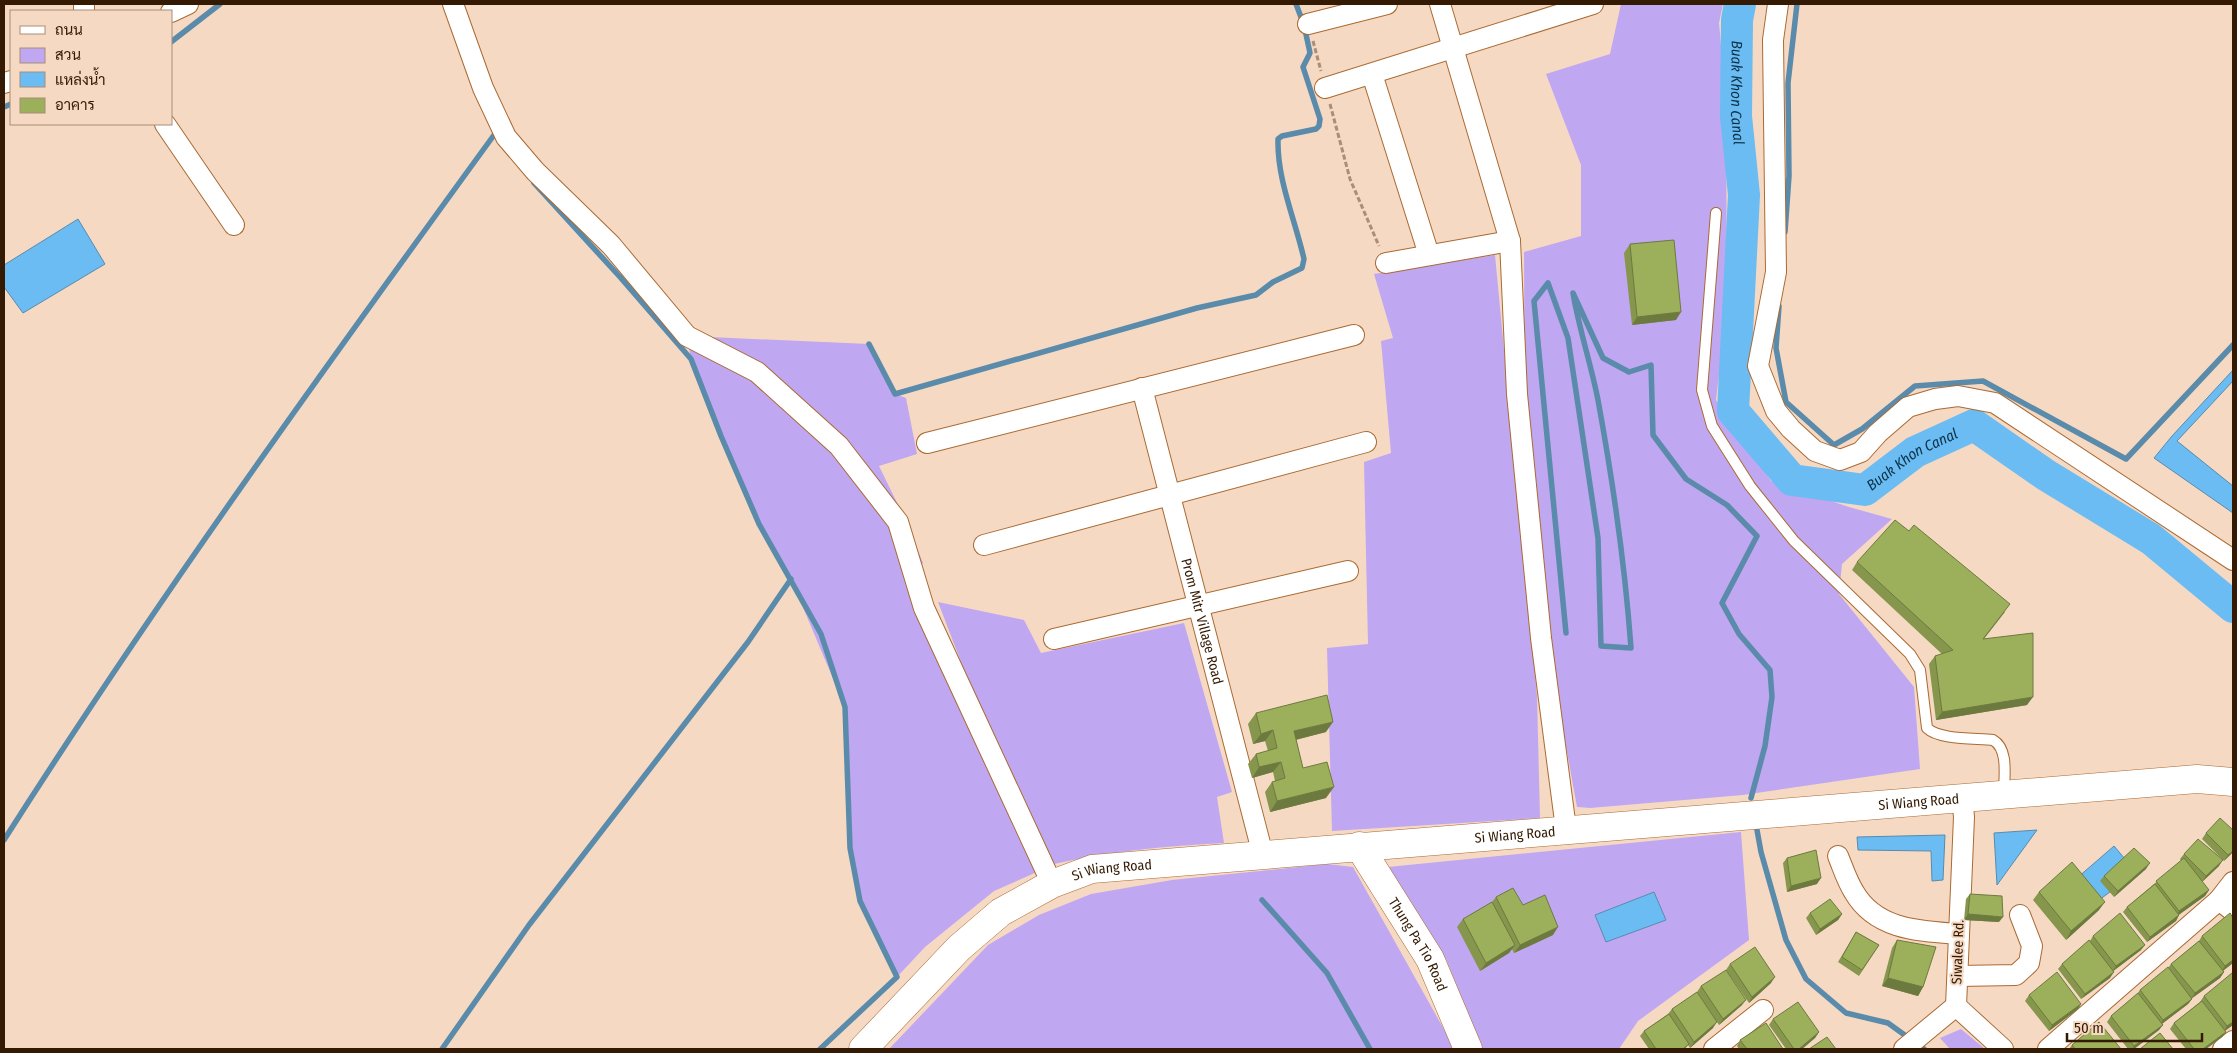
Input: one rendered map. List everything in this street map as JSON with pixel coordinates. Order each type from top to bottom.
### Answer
[{"type":"main road","name":"Si Wiang Road","points":[[863,1049],[959,948],[1001,912],[1052,884],[1092,869],[1566,829],[1963,816],[2004,794],[2197,778],[2233,782]]},
{"type":"main road","name":"Thung Pa Tio Road","points":[[1358,846],[1430,959],[1468,1049]]},
{"type":"street","points":[[172,12],[188,4]]},
{"type":"street","points":[[454,4],[483,88],[506,137],[536,171],[611,245],[687,336],[756,372],[839,446],[898,522],[924,608],[1052,884]]},
{"type":"street","points":[[1308,24],[1387,4]]},
{"type":"street","points":[[1440,4],[1510,241],[1518,403],[1541,638],[1566,829]]},
{"type":"street","points":[[1325,88],[1593,4]]},
{"type":"street","points":[[1778,4],[1774,40],[1776,272],[1758,366],[1776,411],[1791,429],[1815,451],[1840,460],[1861,452],[1908,406],[1935,399],[1958,396],[1995,403],[2233,560]]},
{"type":"street","points":[[1372,74],[1430,255]]},
{"type":"street","points":[[166,125],[234,225]]},
{"type":"street","points":[[1386,263],[1510,241]]},
{"type":"street","points":[[927,442],[1354,335]]},
{"type":"street","name":"Prom Mitr Village Road","points":[[1142,388],[1263,855]]},
{"type":"street","points":[[984,545],[1366,442]]},
{"type":"street","points":[[1054,640],[1348,571]]},
{"type":"street","name":"Siwalee Rd.","points":[[1956,1006],[1963,816]]},
{"type":"street","points":[[1838,856],[1854,892],[1867,910],[1885,922],[1903,928],[1959,934]]},
{"type":"street","points":[[2048,1049],[2226,905],[2233,882]]},
{"type":"street","points":[[1958,976],[2016,975],[2029,963],[2032,946],[2020,915]]},
{"type":"street","points":[[1904,1049],[1956,1006],[2003,1049]]},
{"type":"street","points":[[1714,1049],[1763,1010]]},
{"type":"street","points":[[2223,1049],[2233,1041]]},
{"type":"lane","points":[[1716,213],[1702,390],[1712,426],[1750,486],[1794,541],[1910,654],[1920,670],[1927,728],[1942,736],[1993,740],[1998,743],[2003,752],[2004,794]]},
{"type":"path","points":[[1308,24],[1350,179],[1386,263]]},
{"type":"green space","points":[[1621,4],[1723,4],[1719,23],[1726,101],[1727,310],[1716,400],[1771,481],[1892,519],[1842,564],[1839,594],[1914,687],[1920,769],[1743,795],[1590,808],[1577,807],[1541,609],[1525,444],[1524,252],[1581,236],[1581,165],[1546,74],[1610,54]]},
{"type":"green space","points":[[1495,255],[1537,696],[1540,818],[1332,831],[1327,648],[1368,644],[1364,462],[1391,453],[1381,341],[1393,338],[1374,274]]},
{"type":"green space","points":[[687,336],[869,344],[895,394],[906,398],[917,454],[879,466],[902,513],[923,563],[905,583],[1037,872],[994,891],[925,947],[897,977],[860,901],[850,848],[845,707],[791,579],[759,524],[691,359]]},
{"type":"green space","points":[[938,602],[1024,620],[1041,653],[1184,623],[1232,792],[1217,797],[1224,843],[1139,850],[1054,864],[966,675]]},
{"type":"green space","points":[[1741,832],[1749,940],[1638,1021],[1619,1049],[1482,1049],[1446,959],[1388,867]]},
{"type":"green space","points":[[1327,864],[1353,867],[1455,1049],[889,1049],[988,945],[1039,915],[1091,894],[1172,880]]},
{"type":"green space","points":[[1961,1029],[1985,1049],[1950,1049],[1940,1038]]},
{"type":"water","points":[[78,219],[105,264],[23,313],[4,287],[4,265]]},
{"type":"water","points":[[2233,370],[2233,381],[2177,441],[2233,486],[2233,513],[2154,458]]},
{"type":"water","points":[[2037,830],[1997,885],[1994,833]]},
{"type":"water","points":[[1945,835],[1943,880],[1932,881],[1931,851],[1858,850],[1857,837]]},
{"type":"water","points":[[2114,846],[2125,859],[2110,892],[2099,900],[2077,878]]},
{"type":"water","points":[[1654,892],[1666,920],[1606,942],[1595,915]]},
{"type":"building","points":[[1674,240],[1681,312],[1637,317],[1630,244]]},
{"type":"building","points":[[1895,520],[1909,531],[1914,525],[2010,604],[1983,639],[2033,633],[2033,697],[1942,712],[1935,656],[1953,650],[1857,562]]},
{"type":"building","points":[[1327,695],[1333,722],[1294,731],[1303,768],[1327,762],[1334,787],[1277,801],[1272,782],[1285,778],[1281,762],[1259,767],[1256,754],[1277,748],[1273,730],[1261,734],[1256,713]]},
{"type":"building","points":[[2220,818],[2233,830],[2233,851],[2228,855],[2206,833]]},
{"type":"building","points":[[2198,839],[2223,860],[2206,876],[2184,854]]},
{"type":"building","points":[[2134,848],[2150,863],[2118,891],[2104,876]]},
{"type":"building","points":[[1816,850],[1821,878],[1791,886],[1787,858]]},
{"type":"building","points":[[2184,858],[2209,890],[2179,911],[2156,881]]},
{"type":"building","points":[[2072,862],[2105,902],[2071,931],[2039,892]]},
{"type":"building","points":[[2155,884],[2179,915],[2150,937],[2127,907]]},
{"type":"building","points":[[1513,888],[1523,905],[1545,895],[1558,927],[1520,945],[1496,897]]},
{"type":"building","points":[[1970,894],[2002,896],[2003,917],[1968,914]]},
{"type":"building","points":[[1830,899],[1842,914],[1820,929],[1810,913]]},
{"type":"building","points":[[1492,902],[1515,945],[1486,963],[1463,919]]},
{"type":"building","points":[[2120,913],[2145,945],[2116,966],[2093,936]]},
{"type":"building","points":[[2230,913],[2233,918],[2233,960],[2225,966],[2202,936]]},
{"type":"building","points":[[1856,932],[1879,945],[1862,970],[1842,957]]},
{"type":"building","points":[[1897,940],[1936,947],[1923,987],[1888,978]]},
{"type":"building","points":[[2089,940],[2114,972],[2085,994],[2062,964]]},
{"type":"building","points":[[2199,941],[2224,972],[2195,993],[2171,964]]},
{"type":"building","points":[[1755,947],[1775,977],[1752,997],[1730,964]]},
{"type":"building","points":[[2168,967],[2192,999],[2163,1020],[2140,990]]},
{"type":"building","points":[[1726,970],[1746,1000],[1723,1019],[1701,986]]},
{"type":"building","points":[[2057,972],[2081,1004],[2052,1025],[2029,995]]},
{"type":"building","points":[[2232,973],[2233,1022],[2227,1026],[2204,996]]},
{"type":"building","points":[[1697,992],[1717,1022],[1694,1042],[1672,1009]]},
{"type":"building","points":[[2138,993],[2163,1025],[2134,1046],[2111,1016]]},
{"type":"building","points":[[2202,1001],[2226,1032],[2203,1049],[2194,1049],[2174,1023]]},
{"type":"building","points":[[1798,1002],[1819,1032],[1799,1049],[1794,1049],[1773,1019]]},
{"type":"building","points":[[1669,1014],[1689,1044],[1683,1049],[1656,1049],[1644,1031]]},
{"type":"building","points":[[2099,1022],[2121,1049],[2075,1049],[2072,1045]]},
{"type":"building","points":[[1766,1023],[1783,1049],[1747,1049],[1740,1040]]},
{"type":"building","points":[[2160,1033],[2173,1049],[2140,1049]]},
{"type":"building","points":[[1827,1037],[1836,1049],[1809,1049]]},
{"type":"waterway","points":[[172,41],[220,4]]},
{"type":"waterway","points":[[869,344],[895,394],[1197,308],[1256,295],[1273,282],[1302,268],[1304,259],[1283,184],[1278,154],[1278,139],[1282,136],[1316,129],[1319,126],[1320,119],[1303,67],[1310,53],[1304,25],[1296,4]]},
{"type":"waterway","name":"Buak Khon Canal","points":[[1740,4],[1737,20],[1736,116],[1744,195],[1733,411],[1792,480],[1865,490],[1915,452],[1974,425],[2046,475],[2151,539],[2233,607]]},
{"type":"waterway","points":[[1785,232],[1789,176],[1788,83],[1797,4]]},
{"type":"waterway","points":[[4,107],[10,104]]},
{"type":"waterway","points":[[4,840],[182,571],[494,135]]},
{"type":"waterway","points":[[534,183],[620,277],[691,359],[721,436],[759,524],[821,634],[845,707],[850,848],[860,901],[897,977],[820,1049]]},
{"type":"waterway","points":[[1566,633],[1534,301],[1548,283],[1568,338],[1598,538],[1601,646],[1631,648],[1622,555],[1609,462],[1598,400],[1573,293],[1603,358],[1629,372],[1651,365],[1653,435],[1686,479],[1727,505],[1757,536],[1722,603],[1739,634],[1770,670],[1772,697],[1765,746],[1751,798]]},
{"type":"waterway","points":[[1779,306],[1776,348],[1786,402],[1834,445],[1862,429],[1915,386],[1983,381],[2126,459],[2233,345]]},
{"type":"waterway","points":[[442,1049],[529,925],[748,642],[791,579]]},
{"type":"waterway","points":[[1757,830],[1761,852],[1786,940],[1806,979],[1846,1013],[1888,1023],[1924,1049]]},
{"type":"waterway","points":[[1262,900],[1327,973],[1370,1049]]}]
